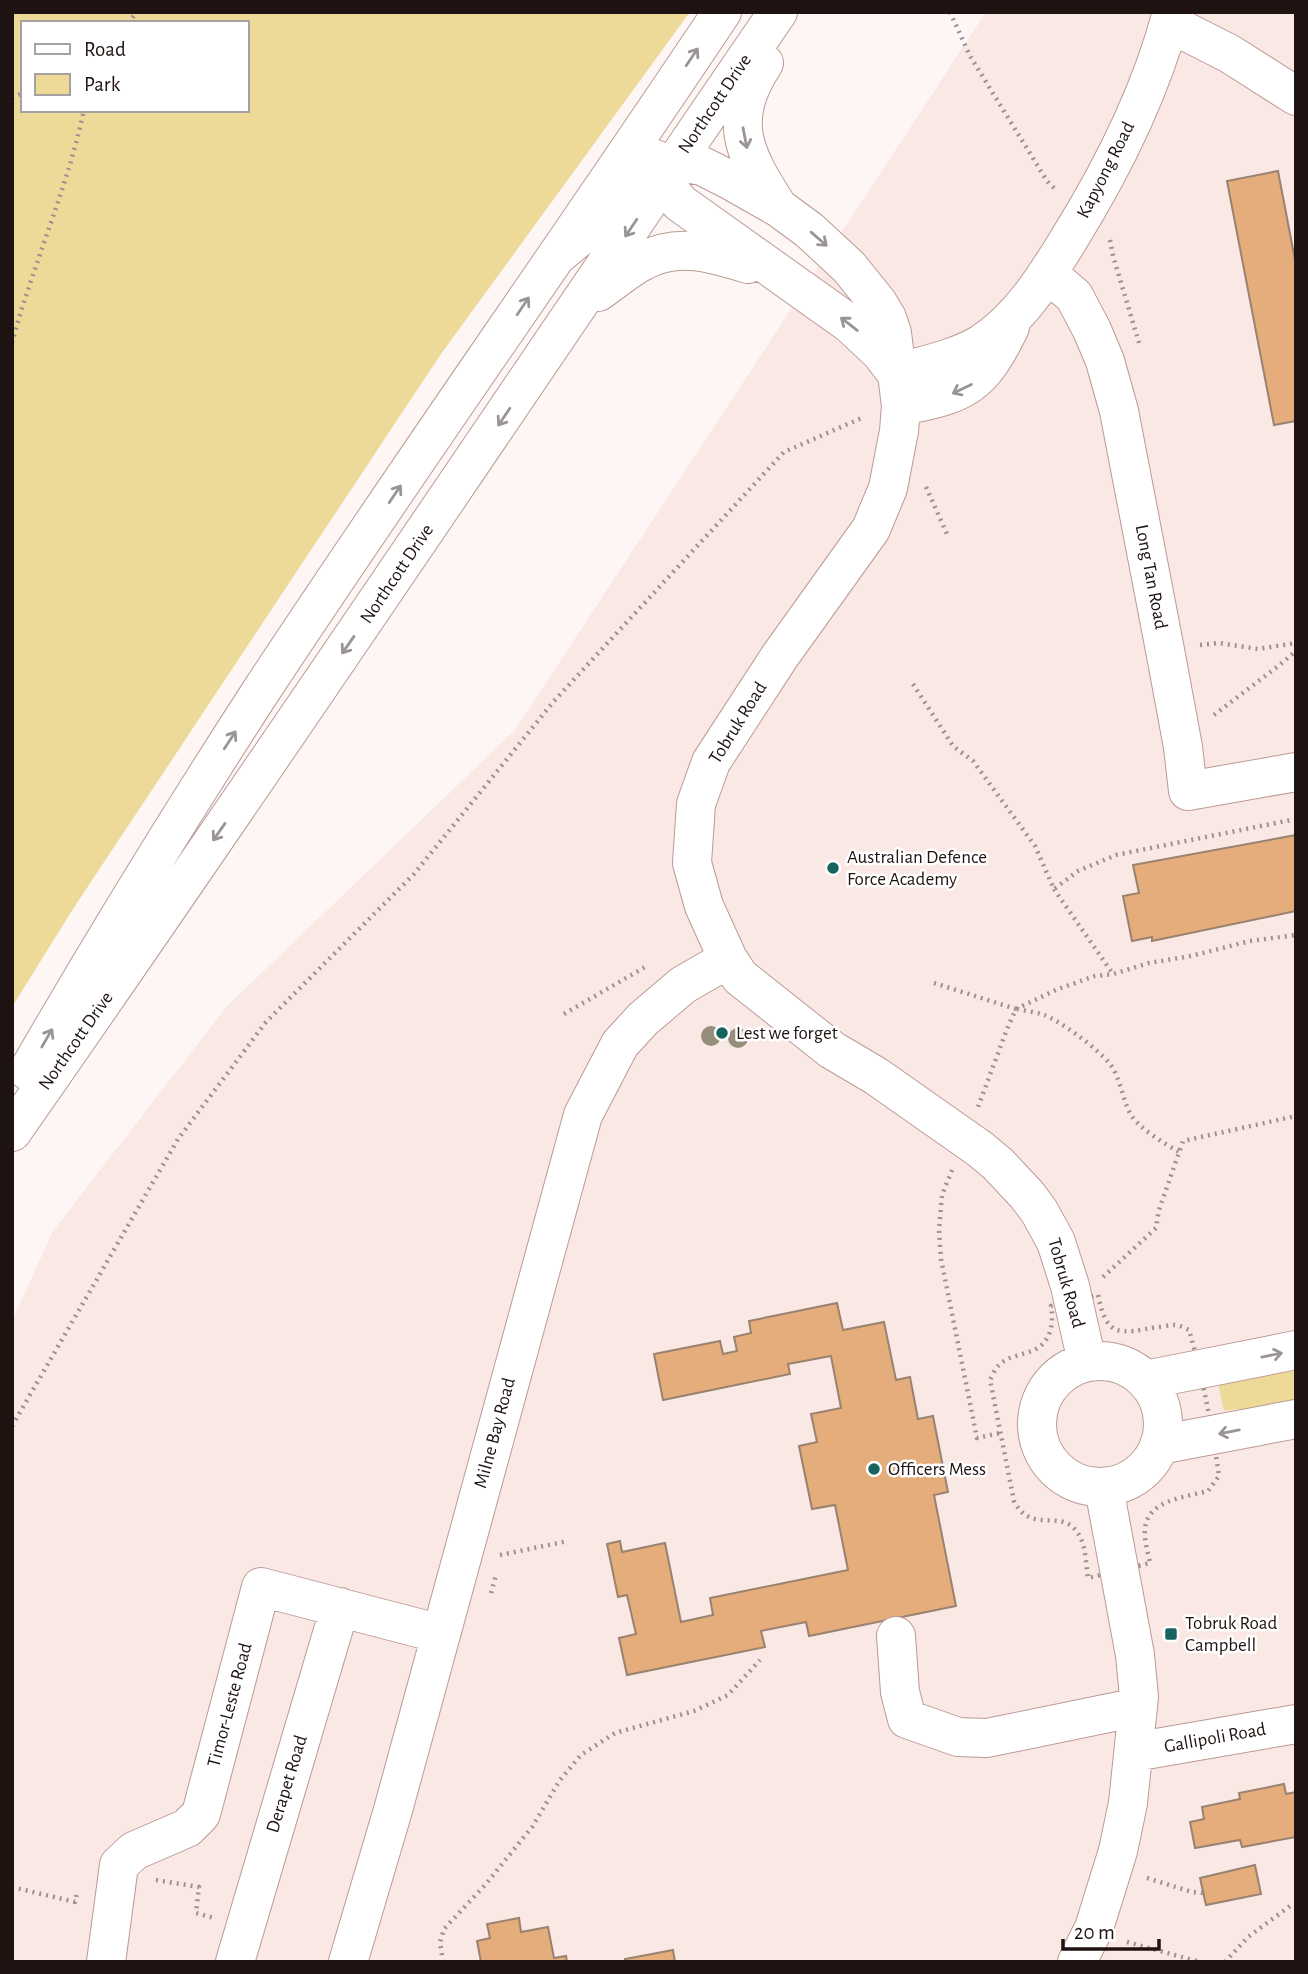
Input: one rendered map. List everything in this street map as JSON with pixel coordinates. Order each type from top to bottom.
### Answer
[{"type":"street","name":"Northcott Drive","points":[[12,1097],[81,979],[261,691],[722,12]]},
{"type":"street","name":"Northcott Drive","points":[[12,1132],[366,620],[576,310],[665,171],[778,12]]},
{"type":"street","points":[[779,208],[752,164],[744,139],[743,116],[751,85],[799,12]]},
{"type":"street","points":[[1171,18],[1296,96]]},
{"type":"street","name":"Kapyong Road","points":[[898,390],[990,337],[1016,316],[1048,274],[1083,217],[1117,153],[1161,54],[1171,18]]},
{"type":"street","points":[[1255,69],[1296,60]]},
{"type":"street","points":[[663,101],[656,115],[653,149],[680,203],[860,333],[880,352],[898,390]]},
{"type":"street","name":"Tobruk Road","points":[[665,171],[702,166],[779,208],[832,250],[878,303],[890,324],[898,390],[899,431],[888,488],[871,529],[780,656],[711,762],[696,804],[692,863],[704,906],[728,959],[740,977],[832,1049],[876,1076],[998,1164],[1039,1211],[1086,1298],[1087,1362]]},
{"type":"street","points":[[559,254],[593,226],[636,180],[665,171]]},
{"type":"street","points":[[576,310],[643,260],[672,250],[714,254],[777,272]]},
{"type":"street","name":"Long Tan Road","points":[[1048,274],[1073,296],[1092,330],[1105,361],[1119,411],[1183,747],[1188,791],[1296,772]]},
{"type":"street","name":"Milne Bay Road","points":[[348,1962],[393,1810],[583,1115],[620,1044],[643,1019],[676,990],[728,959]]},
{"type":"street","points":[[1145,1380],[1296,1350]]},
{"type":"street","points":[[1100,1360],[1125,1365],[1154,1390],[1163,1413],[1160,1445],[1151,1462],[1142,1471],[1120,1484],[1104,1488],[1080,1484],[1056,1470],[1047,1460],[1036,1434],[1038,1406],[1051,1382],[1074,1366],[1087,1362],[1100,1360]]},
{"type":"street","points":[[1160,1445],[1296,1419]]},
{"type":"street","points":[[1077,1962],[1094,1928],[1121,1839],[1128,1802],[1138,1707],[1137,1668],[1104,1488]]},
{"type":"street","name":"Timor-Leste Road","points":[[106,1962],[119,1865],[134,1852],[187,1828],[201,1815],[261,1587],[441,1633]]},
{"type":"street","name":"Derapet Road","points":[[235,1962],[340,1607]]},
{"type":"street","points":[[896,1636],[900,1692],[907,1719],[958,1737],[987,1738],[1138,1707]]},
{"type":"street","name":"Gallipoli Road","points":[[1134,1752],[1296,1724]]},
{"type":"path","points":[[950,12],[970,57],[1047,181],[1083,217]]},
{"type":"path","points":[[12,343],[23,301],[77,143],[83,112]]},
{"type":"path","points":[[12,1426],[178,1139],[266,1022],[414,874],[554,701],[784,452],[877,411],[898,390]]},
{"type":"path","points":[[923,476],[926,489],[947,534]]},
{"type":"path","points":[[1196,645],[1219,643],[1258,649],[1296,643]]},
{"type":"path","points":[[914,684],[953,746],[973,761],[1035,846],[1054,889],[1113,974]]},
{"type":"path","points":[[1054,889],[1078,871],[1116,855],[1296,819]]},
{"type":"path","points":[[1000,1433],[977,1438],[941,1259],[939,1230],[942,1195],[1016,1009],[1058,989],[1095,976],[1250,942],[1296,935]]},
{"type":"path","points":[[564,1014],[656,962],[663,968],[676,990]]},
{"type":"path","points":[[934,983],[1046,1016],[1074,1033],[1110,1064],[1132,1115],[1163,1143],[1179,1152]]},
{"type":"path","points":[[1086,1298],[1102,1313],[1111,1327],[1119,1331],[1130,1332],[1175,1325],[1189,1330],[1200,1369],[1219,1476],[1208,1491],[1161,1504],[1150,1516],[1145,1528],[1150,1563],[1088,1578],[1083,1542],[1073,1527],[1059,1520],[1034,1520],[1020,1513],[1014,1501],[990,1380],[998,1365],[1016,1355],[1037,1349],[1046,1339],[1052,1328],[1051,1306],[1086,1298],[1096,1283],[1156,1228],[1159,1210],[1183,1141],[1296,1116]]},
{"type":"path","points":[[499,1555],[568,1541]]},
{"type":"path","points":[[443,1962],[440,1942],[444,1929],[486,1884],[532,1827],[560,1780],[581,1755],[615,1733],[694,1711],[728,1695],[760,1660]]},
{"type":"path","points":[[1144,1877],[1203,1893]]},
{"type":"path","points":[[1225,1962],[1248,1937],[1296,1904]]},
{"type":"path","points":[[1094,1928],[1112,1938],[1200,1962]]},
{"type":"shaded area","name":"Australian Defence Force Academy","points":[[986,12],[1296,12],[1296,1962],[12,1962],[12,1321],[53,1231],[227,1006],[515,730]]},
{"type":"green space","points":[[12,12],[690,12],[441,354],[73,909],[12,1007]]},
{"type":"green space","points":[[1296,1358],[1296,1408],[1240,1419],[1238,1409],[1224,1411],[1218,1384]]},
{"type":"building","points":[[1278,171],[1296,265],[1296,421],[1274,425],[1227,181]]},
{"type":"building","points":[[1296,835],[1296,911],[1152,941],[1152,937],[1132,941],[1123,896],[1139,893],[1133,865]]},
{"type":"building","name":"Officers Mess","points":[[837,1303],[843,1330],[884,1322],[896,1380],[910,1377],[918,1419],[933,1416],[948,1492],[934,1495],[956,1606],[809,1636],[806,1622],[761,1631],[765,1647],[627,1675],[619,1638],[636,1634],[627,1595],[618,1597],[607,1544],[620,1541],[622,1552],[665,1543],[681,1622],[713,1615],[710,1598],[848,1570],[835,1505],[812,1509],[799,1446],[817,1442],[811,1414],[841,1408],[831,1356],[788,1364],[790,1374],[663,1400],[654,1354],[720,1341],[723,1354],[737,1351],[734,1337],[751,1333],[749,1321]]},
{"type":"building","points":[[1284,1784],[1286,1794],[1296,1792],[1296,1837],[1242,1847],[1240,1840],[1195,1848],[1190,1822],[1204,1819],[1202,1807],[1240,1799],[1239,1793]]},
{"type":"building","points":[[1255,1865],[1261,1894],[1206,1905],[1200,1878]]},
{"type":"building","points":[[519,1918],[521,1932],[548,1927],[554,1958],[566,1956],[567,1962],[481,1962],[477,1941],[490,1938],[487,1924]]},
{"type":"building","points":[[673,1950],[675,1962],[625,1962],[625,1959]]},
{"type":"place","name":"Australian Defence Force Academy","points":[[833,868]]},
{"type":"place","name":"Lest we forget","points":[[722,1033]]},
{"type":"place","name":"Officers Mess","points":[[874,1469]]},
{"type":"place","name":"Tobruk Road Campbell","points":[[1171,1634]]}]
